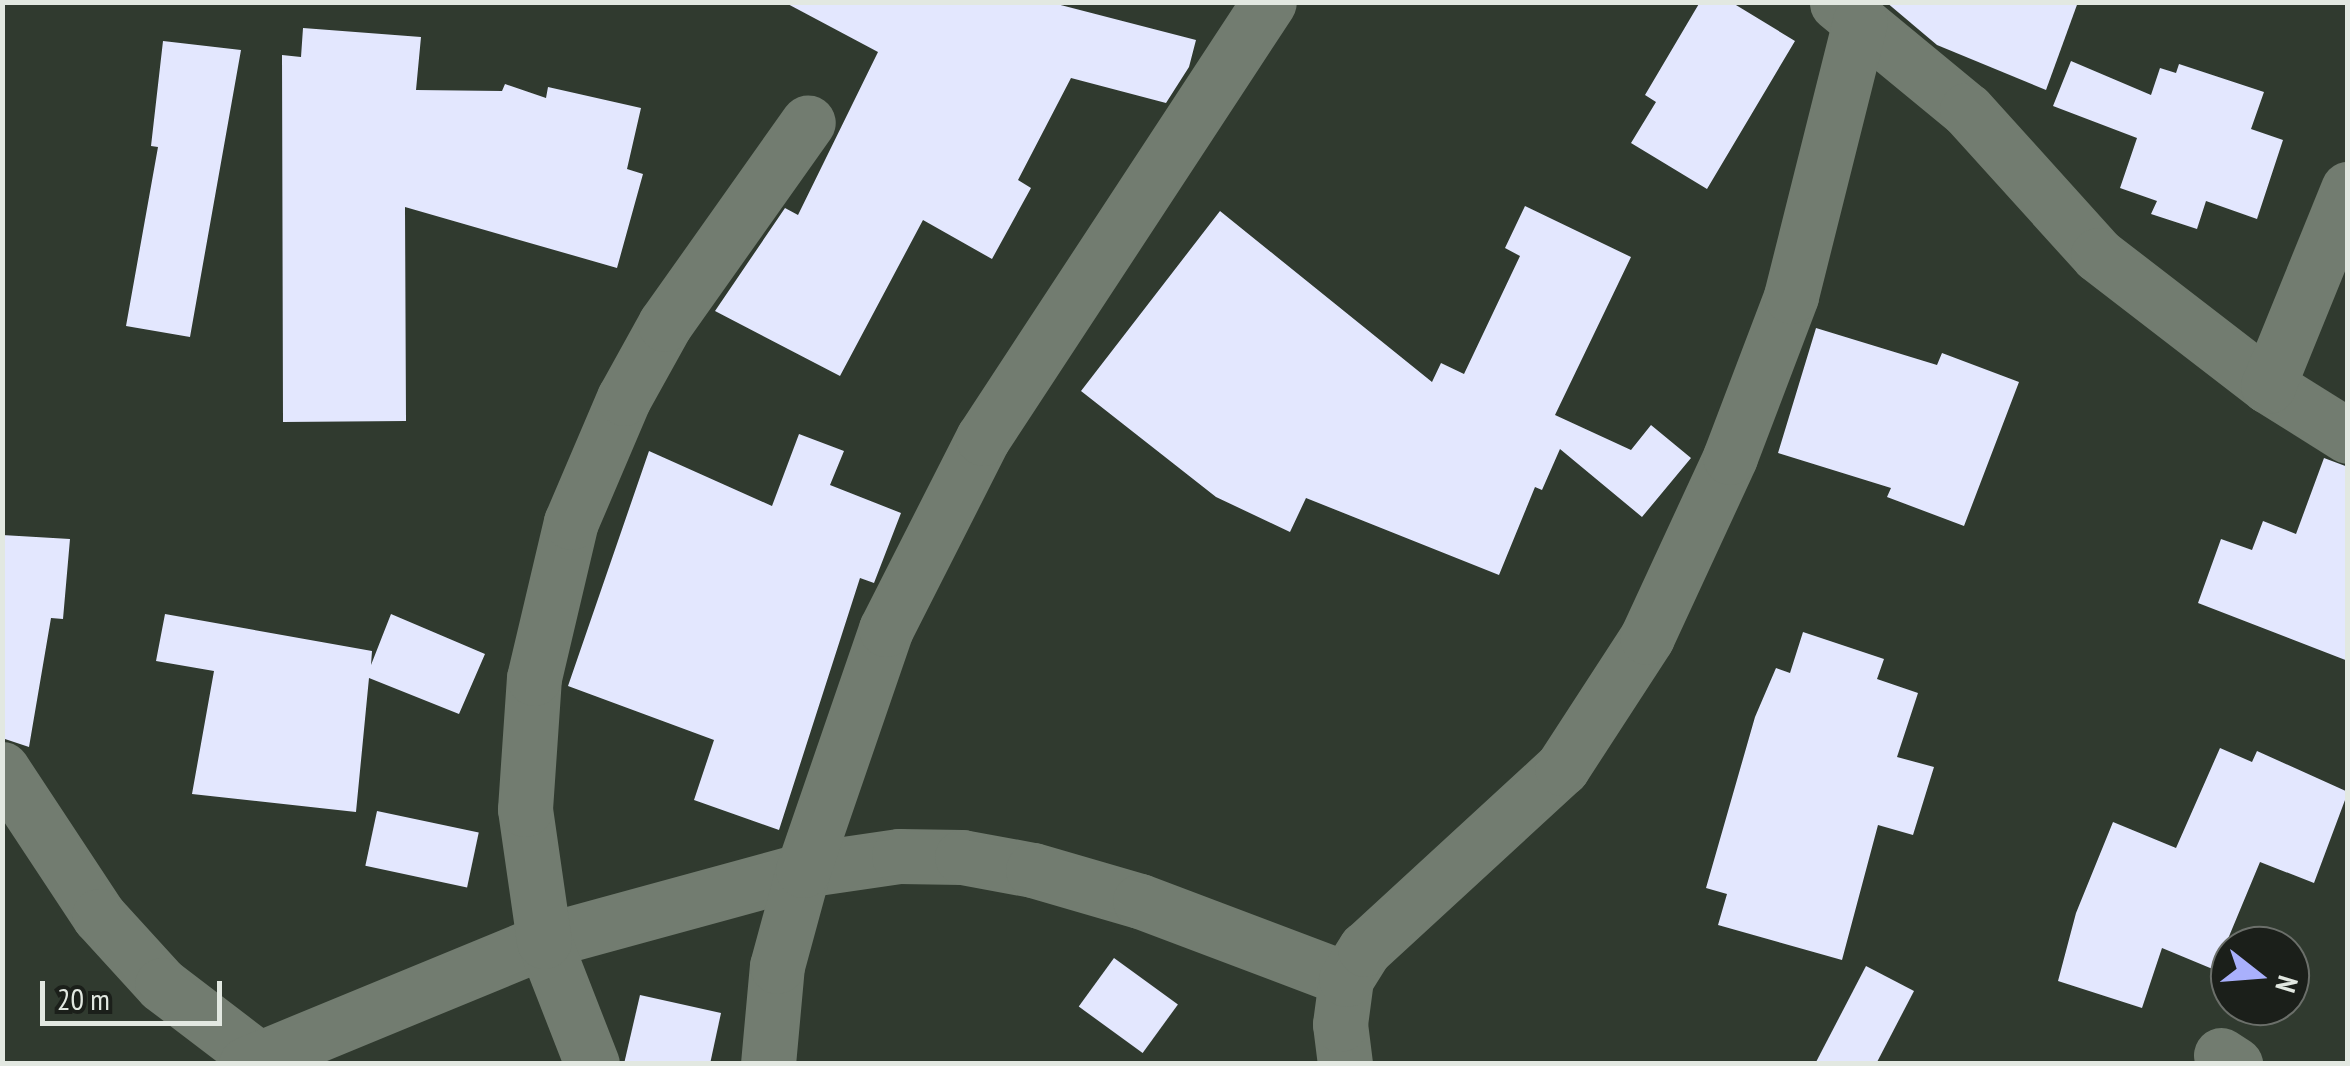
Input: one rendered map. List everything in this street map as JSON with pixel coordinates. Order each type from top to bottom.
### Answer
[{"type":"street","points":[[768,1064],[778,966],[802,870],[886,629],[984,438],[1269,2]]},
{"type":"street","points":[[1345,1064],[1340,1024],[1346,980],[1365,949],[1562,768],[1647,638],[1730,457],[1791,296],[1848,12],[1966,110],[2098,255],[2268,386],[2348,436]]},
{"type":"street","points":[[592,1064],[544,940],[525,809],[534,678],[571,522],[624,398],[665,324],[808,122]]},
{"type":"street","points":[[2268,386],[2348,189]]},
{"type":"street","points":[[2,768],[99,916],[162,986],[253,1061],[544,940],[802,870],[899,856],[962,857],[1033,870],[1140,902],[1346,980]]},
{"type":"building","points":[[784,2],[1049,2],[1196,40],[1189,67],[1166,103],[1071,78],[1018,180],[1031,188],[992,259],[923,220],[840,376],[715,311],[785,208],[798,215],[878,52]]},
{"type":"building","points":[[1700,2],[1731,2],[1795,41],[1707,189],[1631,143],[1656,102],[1645,95]]},
{"type":"building","points":[[1886,2],[2078,2],[2046,90],[1937,45]]},
{"type":"building","points":[[303,28],[421,37],[416,90],[502,91],[505,84],[546,98],[548,87],[641,108],[627,169],[643,174],[617,268],[405,207],[406,421],[283,422],[282,55],[301,57]]},
{"type":"building","points":[[163,41],[241,50],[190,337],[126,326],[158,147],[151,146]]},
{"type":"building","points":[[2071,61],[2151,95],[2160,68],[2176,73],[2179,64],[2264,92],[2251,129],[2283,140],[2257,219],[2206,201],[2197,229],[2151,214],[2157,201],[2120,188],[2137,138],[2053,106]]},
{"type":"building","points":[[1525,206],[1631,257],[1555,415],[1631,450],[1651,425],[1691,458],[1642,517],[1560,449],[1542,490],[1535,487],[1499,575],[1306,498],[1290,532],[1216,497],[1081,391],[1220,211],[1432,382],[1441,363],[1464,374],[1520,256],[1505,248]]},
{"type":"building","points":[[1816,328],[1937,365],[1942,353],[2019,382],[1964,526],[1887,497],[1891,488],[1778,453]]},
{"type":"building","points":[[799,434],[844,451],[830,485],[901,513],[874,583],[860,578],[779,830],[694,800],[714,740],[568,686],[649,451],[772,506]]},
{"type":"building","points":[[2324,458],[2348,467],[2348,661],[2198,603],[2221,539],[2252,550],[2263,521],[2296,534]]},
{"type":"building","points":[[2,535],[70,539],[63,619],[51,618],[29,747],[2,738]]},
{"type":"building","points":[[165,614],[372,651],[371,665],[391,614],[485,654],[459,714],[369,678],[356,812],[192,794],[214,671],[156,661]]},
{"type":"building","points":[[1803,632],[1884,659],[1877,679],[1918,693],[1897,757],[1934,767],[1913,835],[1878,825],[1842,960],[1718,925],[1727,894],[1706,888],[1755,717],[1776,668],[1790,673]]},
{"type":"building","points":[[2220,748],[2252,762],[2257,751],[2348,792],[2314,883],[2260,862],[2233,926],[2210,926],[2210,968],[2162,948],[2142,1008],[2058,981],[2076,913],[2113,822],[2176,848]]},
{"type":"building","points":[[377,811],[479,833],[467,887],[365,866]]},
{"type":"building","points":[[1114,958],[1178,1004],[1143,1053],[1079,1007]]},
{"type":"building","points":[[1866,966],[1914,991],[1876,1064],[1815,1064]]},
{"type":"building","points":[[640,995],[721,1013],[710,1064],[624,1064]]}]
